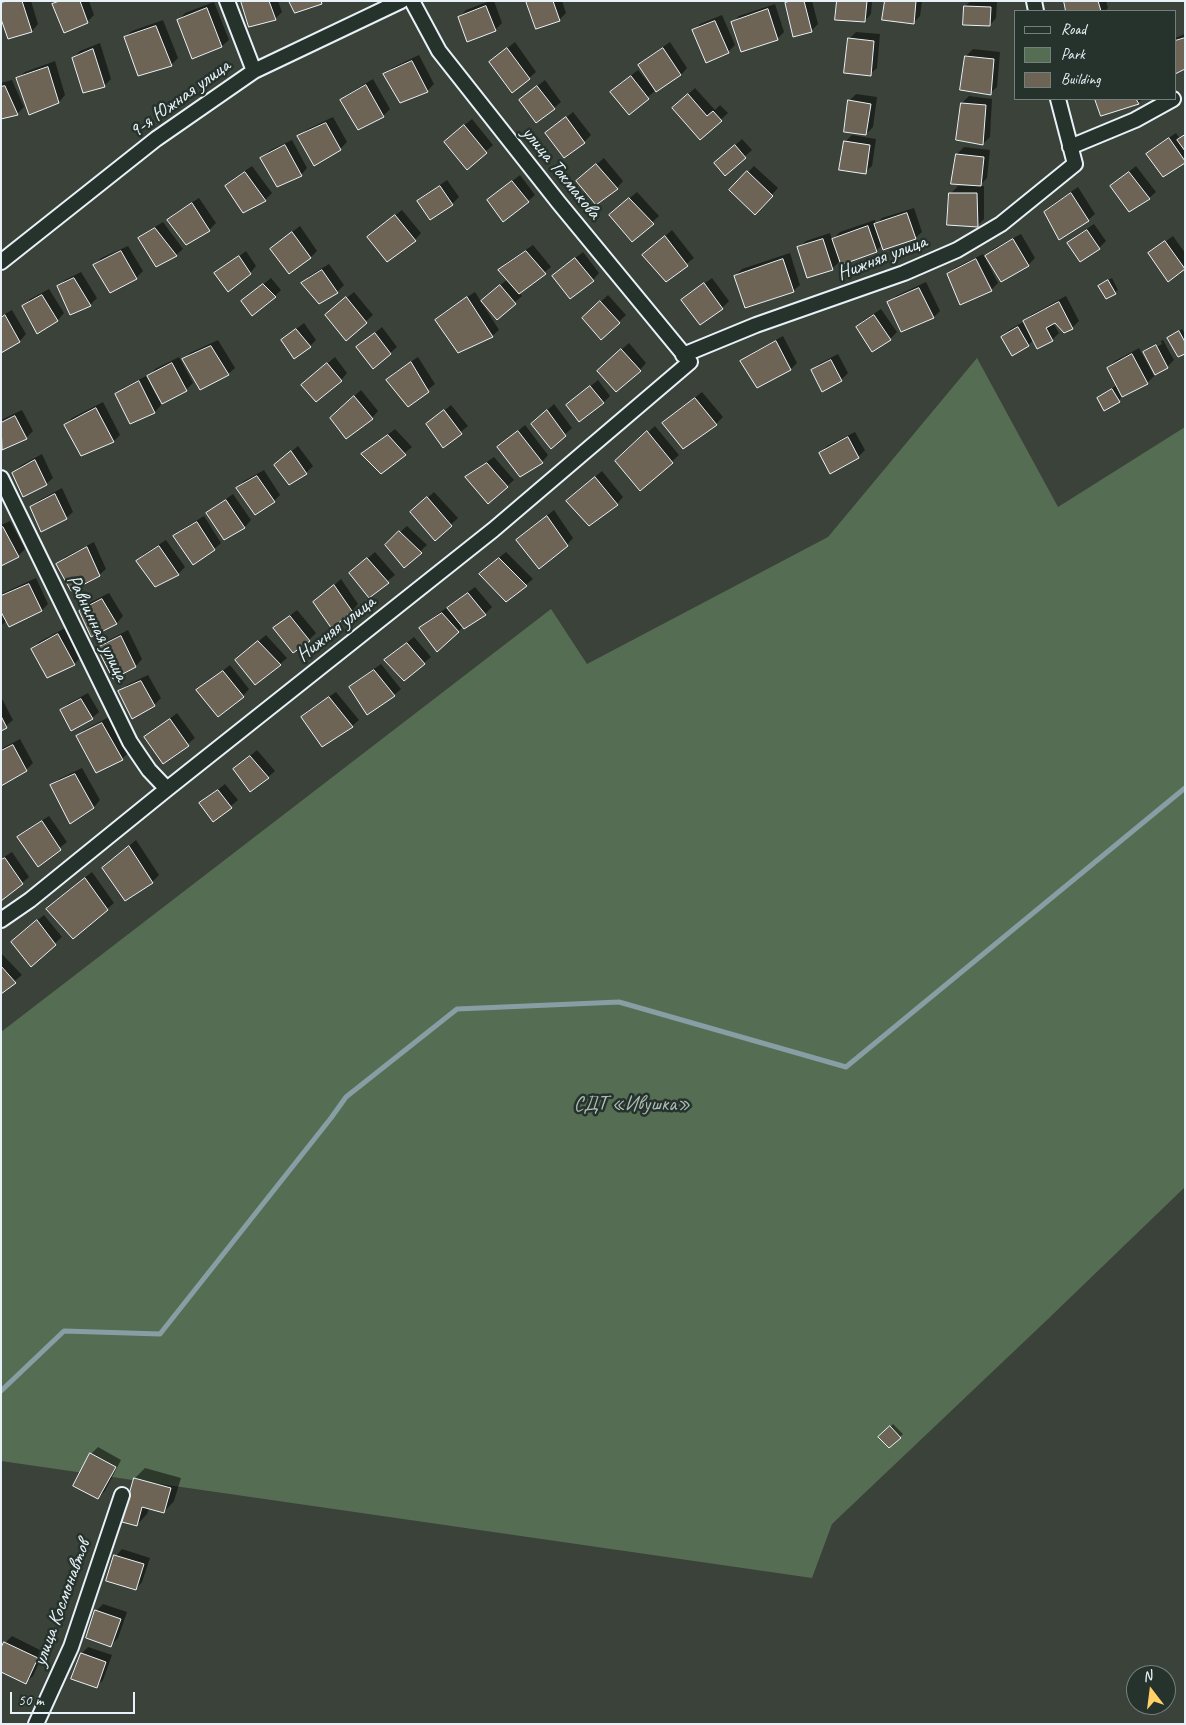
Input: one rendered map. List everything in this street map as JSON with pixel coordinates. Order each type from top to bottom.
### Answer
[{"type":"street","points":[[227,1],[254,70]]},
{"type":"street","name":"9-я Южная улица","points":[[1,262],[156,139],[254,70],[402,1]]},
{"type":"street","name":"улица Токмакова","points":[[412,1],[439,51],[559,203],[687,358]]},
{"type":"street","points":[[1058,100],[1070,147],[1135,120],[1170,100]]},
{"type":"street","name":"Нижняя улица","points":[[1,920],[30,900],[493,530],[687,358],[756,325],[904,273],[957,250],[1001,224],[1075,164],[1070,147]]},
{"type":"street","name":"Равнинная улица","points":[[1,478],[130,742],[149,770],[167,789]]},
{"type":"street","name":"улица Космонавтов","points":[[36,1724],[70,1647],[122,1495]]},
{"type":"green space","name":"СДТ «Ивушка»","points":[[977,358],[1058,507],[1185,427],[1185,1187],[832,1524],[812,1578],[1,1461],[1,1032],[551,609],[587,664],[828,537]]},
{"type":"building","points":[[22,1],[32,32],[8,39],[1,19],[1,3]]},
{"type":"building","points":[[60,1],[80,1],[88,23],[64,33],[52,4]]},
{"type":"building","points":[[241,1],[269,1],[276,20],[249,27]]},
{"type":"building","points":[[289,1],[321,1],[322,4],[295,13]]},
{"type":"building","points":[[526,1],[553,1],[560,21],[536,29]]},
{"type":"building","points":[[804,1],[812,32],[793,37],[785,3]]},
{"type":"building","points":[[837,1],[867,1],[865,22],[835,20]]},
{"type":"building","points":[[885,1],[916,1],[914,24],[882,20]]},
{"type":"building","points":[[1064,1],[1098,1],[1101,10],[1066,10]]},
{"type":"building","points":[[486,6],[496,31],[467,42],[458,17]]},
{"type":"building","points":[[964,6],[991,7],[990,26],[963,25]]},
{"type":"building","points":[[207,8],[222,47],[192,59],[177,20]]},
{"type":"building","points":[[768,9],[778,40],[741,52],[731,22]]},
{"type":"building","points":[[715,21],[729,53],[706,63],[692,30]]},
{"type":"building","points":[[156,26],[172,66],[138,76],[124,37]]},
{"type":"building","points":[[848,38],[874,41],[871,76],[844,73]]},
{"type":"building","points":[[1185,38],[1185,69],[1176,74],[1176,41]]},
{"type":"building","points":[[507,48],[530,79],[512,93],[489,62]]},
{"type":"building","points":[[663,48],[681,75],[656,92],[638,65]]},
{"type":"building","points":[[93,49],[105,87],[83,93],[72,58]]},
{"type":"building","points":[[965,56],[994,59],[991,95],[960,90]]},
{"type":"building","points":[[412,61],[428,92],[400,103],[383,74]]},
{"type":"building","points":[[48,67],[59,103],[29,115],[16,78]]},
{"type":"building","points":[[631,76],[649,99],[629,115],[610,92]]},
{"type":"building","points":[[366,85],[384,117],[358,130],[340,100]]},
{"type":"building","points":[[5,86],[18,115],[1,119],[1,87]]},
{"type":"building","points":[[537,86],[555,109],[536,123],[519,100]]},
{"type":"building","points":[[688,94],[707,116],[713,111],[722,121],[700,140],[672,108]]},
{"type":"building","points":[[848,100],[871,104],[866,135],[844,132]]},
{"type":"building","points":[[1095,100],[1137,100],[1139,104],[1101,116]]},
{"type":"building","points":[[961,103],[986,105],[983,145],[956,140]]},
{"type":"building","points":[[566,117],[585,143],[564,158],[545,133]]},
{"type":"building","points":[[326,123],[341,150],[314,166],[297,136]]},
{"type":"building","points":[[464,125],[487,153],[467,170],[444,142]]},
{"type":"building","points":[[1185,135],[1185,151],[1177,140]]},
{"type":"building","points":[[1169,138],[1185,163],[1163,177],[1146,154]]},
{"type":"building","points":[[844,141],[870,145],[866,174],[839,170]]},
{"type":"building","points":[[285,145],[302,176],[277,187],[260,158]]},
{"type":"building","points":[[735,145],[746,158],[725,176],[714,163]]},
{"type":"building","points":[[956,154],[984,157],[981,186],[951,184]]},
{"type":"building","points":[[596,164],[618,189],[596,205],[576,181]]},
{"type":"building","points":[[747,171],[773,196],[755,215],[729,190]]},
{"type":"building","points":[[245,172],[266,201],[243,213],[225,186]]},
{"type":"building","points":[[1129,172],[1150,199],[1129,212],[1110,186]]},
{"type":"building","points":[[512,181],[529,202],[503,222],[487,200]]},
{"type":"building","points":[[440,186],[453,205],[430,220],[417,201]]},
{"type":"building","points":[[949,193],[977,193],[978,227],[947,225]]},
{"type":"building","points":[[1071,193],[1089,221],[1059,240],[1044,212]]},
{"type":"building","points":[[629,198],[654,224],[632,242],[609,215]]},
{"type":"building","points":[[192,203],[210,231],[186,245],[167,220]]},
{"type":"building","points":[[907,213],[916,239],[883,250],[874,224]]},
{"type":"building","points":[[395,215],[416,241],[387,262],[367,237]]},
{"type":"building","points":[[868,226],[877,252],[841,265],[832,239]]},
{"type":"building","points":[[155,228],[177,256],[156,267],[138,238]]},
{"type":"building","points":[[1087,230],[1100,249],[1080,262],[1067,243]]},
{"type":"building","points":[[292,232],[311,258],[289,274],[270,249]]},
{"type":"building","points":[[665,236],[688,266],[666,282],[642,255]]},
{"type":"building","points":[[823,239],[833,270],[807,278],[797,247]]},
{"type":"building","points":[[1013,239],[1029,266],[1001,282],[985,256]]},
{"type":"building","points":[[1165,241],[1185,269],[1168,282],[1148,253]]},
{"type":"building","points":[[121,251],[137,279],[110,293],[93,265]]},
{"type":"building","points":[[526,251],[546,274],[519,294],[498,270]]},
{"type":"building","points":[[239,256],[251,274],[228,292],[214,273]]},
{"type":"building","points":[[575,258],[594,281],[570,299],[552,276]]},
{"type":"building","points":[[783,259],[794,292],[745,308],[734,276]]},
{"type":"building","points":[[976,259],[992,291],[960,305],[947,274]]},
{"type":"building","points":[[322,270],[338,293],[319,304],[301,283]]},
{"type":"building","points":[[74,278],[91,306],[70,315],[57,286]]},
{"type":"building","points":[[1108,280],[1116,294],[1106,299],[1098,286]]},
{"type":"building","points":[[704,283],[723,309],[700,325],[681,300]]},
{"type":"building","points":[[263,284],[276,297],[252,316],[241,301]]},
{"type":"building","points":[[500,285],[516,304],[497,320],[481,301]]},
{"type":"building","points":[[919,288],[934,318],[901,332],[887,302]]},
{"type":"building","points":[[42,295],[58,321],[37,334],[22,306]]},
{"type":"building","points":[[346,297],[367,323],[346,341],[325,315]]},
{"type":"building","points":[[467,297],[493,337],[458,353],[435,320]]},
{"type":"building","points":[[600,301],[620,323],[601,340],[582,318]]},
{"type":"building","points":[[1059,302],[1073,329],[1064,333],[1055,323],[1046,328],[1053,341],[1037,349],[1023,321]]},
{"type":"building","points":[[5,315],[20,342],[1,353],[1,318]]},
{"type":"building","points":[[874,315],[891,340],[872,352],[856,327]]},
{"type":"building","points":[[1018,327],[1029,346],[1012,356],[1001,337]]},
{"type":"building","points":[[296,329],[311,347],[294,359],[281,340]]},
{"type":"building","points":[[1179,331],[1185,342],[1185,354],[1178,357],[1167,338]]},
{"type":"building","points":[[375,333],[391,354],[373,369],[356,347]]},
{"type":"building","points":[[776,341],[791,370],[757,388],[740,361]]},
{"type":"building","points":[[1156,345],[1168,368],[1155,375],[1143,352]]},
{"type":"building","points":[[211,346],[229,375],[200,390],[182,359]]},
{"type":"building","points":[[621,349],[641,371],[616,392],[597,371]]},
{"type":"building","points":[[1132,354],[1148,384],[1122,397],[1107,368]]},
{"type":"building","points":[[831,360],[842,381],[822,392],[811,370]]},
{"type":"building","points":[[411,362],[429,392],[408,407],[386,380]]},
{"type":"building","points":[[172,363],[187,391],[162,404],[147,376]]},
{"type":"building","points":[[327,363],[342,381],[316,402],[301,385]]},
{"type":"building","points":[[139,381],[155,413],[130,424],[115,394]]},
{"type":"building","points":[[590,386],[604,403],[579,422],[566,405]]},
{"type":"building","points":[[1112,389],[1120,402],[1104,411],[1097,398]]},
{"type":"building","points":[[354,396],[373,419],[346,439],[330,418]]},
{"type":"building","points":[[695,398],[717,425],[683,449],[662,423]]},
{"type":"building","points":[[96,408],[114,442],[81,456],[64,425]]},
{"type":"building","points":[[444,410],[462,434],[443,448],[426,424]]},
{"type":"building","points":[[547,410],[566,436],[551,449],[531,424]]},
{"type":"building","points":[[15,416],[27,439],[2,450],[1,423]]},
{"type":"building","points":[[518,431],[543,463],[520,477],[497,447]]},
{"type":"building","points":[[647,431],[673,463],[640,491],[615,461]]},
{"type":"building","points":[[388,435],[406,455],[381,474],[361,454]]},
{"type":"building","points":[[848,437],[859,458],[830,474],[819,453]]},
{"type":"building","points":[[291,451],[307,474],[289,485],[274,465]]},
{"type":"building","points":[[35,460],[47,485],[23,497],[12,473]]},
{"type":"building","points":[[487,463],[508,487],[488,504],[465,477]]},
{"type":"building","points":[[257,476],[275,502],[255,515],[236,488]]},
{"type":"building","points":[[595,477],[618,505],[589,526],[566,501]]},
{"type":"building","points":[[55,494],[67,519],[41,532],[30,507]]},
{"type":"building","points":[[427,497],[452,526],[435,541],[410,512]]},
{"type":"building","points":[[226,500],[245,528],[224,540],[206,513]]},
{"type":"building","points":[[547,516],[568,546],[539,569],[516,540]]},
{"type":"building","points":[[197,522],[215,550],[193,565],[173,536]]},
{"type":"building","points":[[3,527],[19,557],[1,566],[1,528]]},
{"type":"building","points":[[399,531],[422,553],[404,568],[385,545]]},
{"type":"building","points":[[159,546],[179,575],[155,587],[136,561]]},
{"type":"building","points":[[87,547],[100,576],[71,591],[56,564]]},
{"type":"building","points":[[367,558],[389,583],[369,598],[349,573]]},
{"type":"building","points":[[499,558],[527,586],[506,602],[479,574]]},
{"type":"building","points":[[29,584],[42,611],[9,627],[1,612],[1,596]]},
{"type":"building","points":[[334,585],[352,611],[332,629],[313,602]]},
{"type":"building","points":[[468,593],[486,615],[464,629],[447,608]]},
{"type":"building","points":[[102,599],[117,624],[91,637],[79,611]]},
{"type":"building","points":[[442,613],[459,632],[437,652],[419,628]]},
{"type":"building","points":[[290,616],[310,641],[293,653],[273,628]]},
{"type":"building","points":[[58,634],[75,665],[47,678],[31,649]]},
{"type":"building","points":[[121,636],[136,667],[113,679],[97,648]]},
{"type":"building","points":[[258,641],[281,665],[255,685],[235,660]]},
{"type":"building","points":[[407,643],[425,664],[404,681],[384,660]]},
{"type":"building","points":[[374,670],[395,696],[367,715],[349,687]]},
{"type":"building","points":[[223,671],[244,697],[218,717],[196,690]]},
{"type":"building","points":[[141,681],[155,706],[132,719],[118,691]]},
{"type":"building","points":[[329,697],[353,727],[322,747],[301,717]]},
{"type":"building","points":[[81,699],[93,719],[71,731],[60,710]]},
{"type":"building","points":[[1,716],[7,728],[1,731]]},
{"type":"building","points":[[170,719],[189,746],[163,764],[144,737]]},
{"type":"building","points":[[102,723],[123,760],[96,773],[76,736]]},
{"type":"building","points":[[13,745],[27,771],[1,786],[1,751]]},
{"type":"building","points":[[250,756],[269,778],[250,792],[233,769]]},
{"type":"building","points":[[75,774],[94,808],[70,824],[50,785]]},
{"type":"building","points":[[218,790],[232,808],[213,822],[199,803]]},
{"type":"building","points":[[42,821],[61,850],[38,867],[17,837]]},
{"type":"building","points":[[129,846],[153,883],[125,901],[102,868]]},
{"type":"building","points":[[5,858],[23,884],[1,901],[1,860]]},
{"type":"building","points":[[85,878],[108,910],[73,939],[46,909]]},
{"type":"building","points":[[37,920],[56,945],[31,967],[11,942]]},
{"type":"building","points":[[1,966],[16,983],[1,994]]},
{"type":"building","points":[[890,1426],[901,1438],[889,1448],[878,1437]]},
{"type":"building","points":[[90,1453],[116,1467],[98,1499],[73,1486]]},
{"type":"building","points":[[134,1478],[171,1488],[164,1513],[142,1507],[137,1526],[122,1522]]},
{"type":"building","points":[[114,1555],[144,1564],[136,1590],[106,1581]]},
{"type":"building","points":[[95,1610],[121,1619],[111,1647],[86,1638]]},
{"type":"building","points":[[4,1642],[38,1658],[26,1684],[1,1672],[1,1648]]},
{"type":"building","points":[[81,1653],[106,1662],[97,1688],[71,1679]]},
{"type":"waterway","points":[[1,1391],[64,1331],[160,1334],[346,1097],[457,1009],[619,1002],[846,1067],[1185,788]]}]
